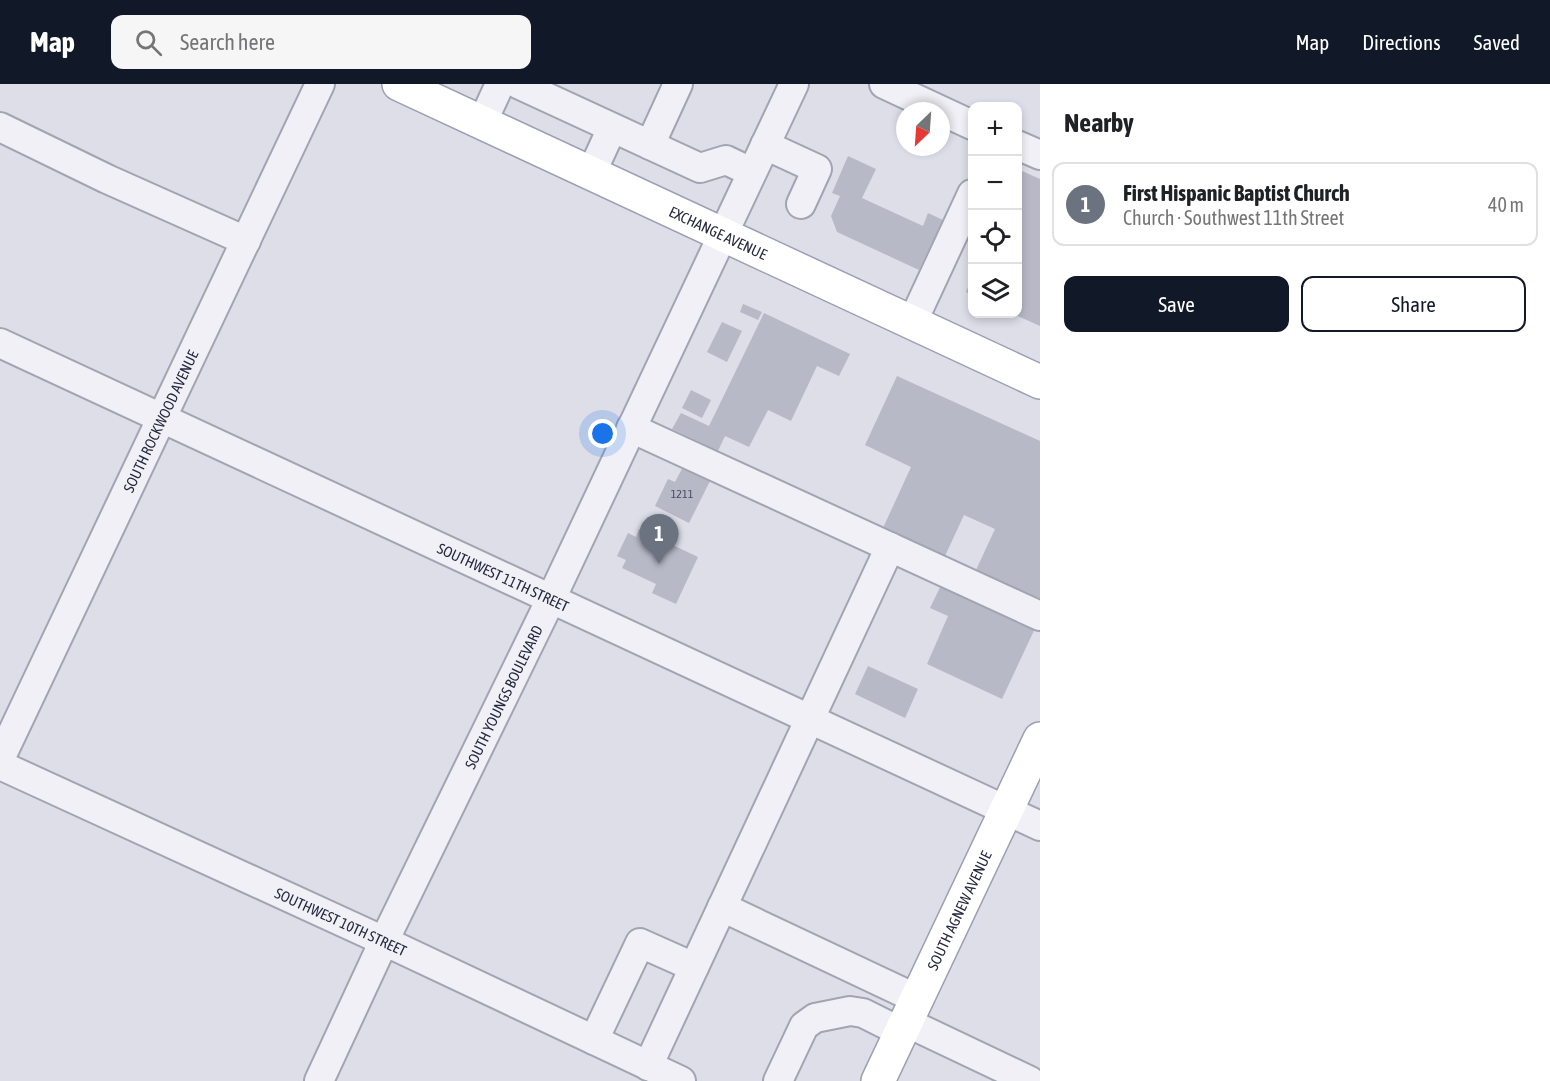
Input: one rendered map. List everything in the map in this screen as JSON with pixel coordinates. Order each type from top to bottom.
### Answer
[{"type":"main road","name":"EXCHANGE AVENUE","points":[[399,84],[1040,382]]},
{"type":"main road","name":"SOUTH AGNEW AVENUE","points":[[878,1081],[1040,739]]},
{"type":"street","name":"SOUTH ROCKWOOD AVENUE","points":[[0,759],[320,84]]},
{"type":"street","points":[[482,123],[500,84]]},
{"type":"street","points":[[518,84],[699,168],[726,160],[751,172]]},
{"type":"street","points":[[650,145],[678,84]]},
{"type":"street","name":"SOUTH YOUNGS BOULEVARD","points":[[319,1081],[384,941],[551,599],[794,84]]},
{"type":"street","points":[[884,84],[968,123]]},
{"type":"street","points":[[0,127],[107,179],[246,241]]},
{"type":"street","points":[[591,174],[612,128]]},
{"type":"street","points":[[765,145],[817,169],[801,204]]},
{"type":"street","points":[[1022,147],[1040,155]]},
{"type":"street","points":[[912,323],[968,203]]},
{"type":"street","name":"SOUTHWEST 11TH STREET","points":[[0,343],[1040,826]]},
{"type":"street","points":[[631,428],[1040,616]]},
{"type":"street","points":[[648,1066],[890,547]]},
{"type":"street","name":"SOUTHWEST 10TH STREET","points":[[0,765],[384,941],[681,1081]]},
{"type":"street","points":[[722,907],[908,1018],[1030,1081]]},
{"type":"street","points":[[594,1040],[640,943],[694,967]]},
{"type":"street","points":[[778,1081],[804,1026],[815,1018],[850,1011],[908,1018]]},
{"type":"building","points":[[848,156],[876,169],[862,198],[923,226],[928,213],[943,220],[919,270],[837,232],[831,216],[840,196],[832,193]]},
{"type":"building","points":[[1022,171],[1040,179],[1040,326],[1022,318]]},
{"type":"building","points":[[743,304],[762,312],[758,320],[740,312]]},
{"type":"building","points":[[764,313],[850,354],[839,376],[817,366],[791,421],[768,410],[749,447],[725,436],[718,451],[672,429],[681,413],[709,426]]},
{"type":"building","points":[[722,322],[742,331],[727,362],[707,352]]},
{"type":"building","points":[[897,376],[1040,441],[1040,600],[976,570],[995,529],[964,515],[945,556],[883,528],[911,467],[865,445]]},
{"type":"building","points":[[691,390],[711,400],[702,418],[682,408]]},
{"type":"building","points":[[685,463],[712,477],[689,523],[655,506],[668,479],[675,482]]},
{"type":"building","points":[[639,529],[698,557],[676,604],[652,593],[656,584],[622,568],[626,560],[617,556],[628,533],[636,537]]},
{"type":"building","points":[[944,579],[1038,622],[1002,699],[927,664],[948,616],[930,608]]},
{"type":"building","points":[[868,666],[918,689],[905,718],[855,694]]},
{"type":"place","name":"First Hispanic Baptist Church","points":[[659,564]]}]
